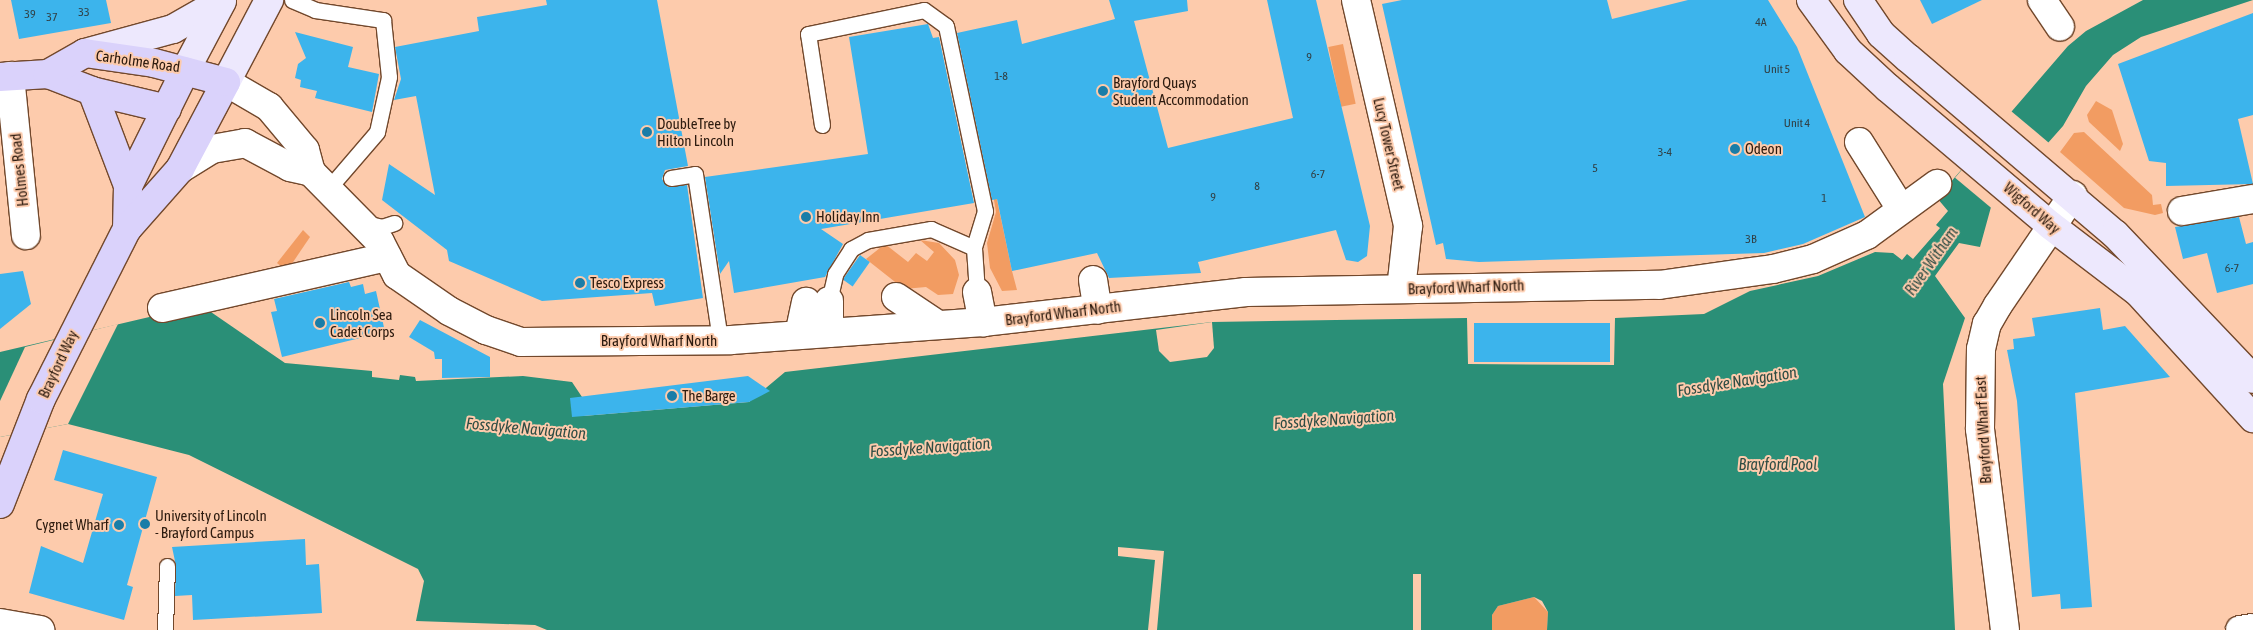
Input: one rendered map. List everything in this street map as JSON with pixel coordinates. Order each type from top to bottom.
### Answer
[{"type":"main road","points":[[85,53],[173,28],[222,0]]},
{"type":"main road","name":"Carholme Road","points":[[48,74],[85,53],[185,71],[222,0]]},
{"type":"main road","points":[[126,229],[180,169],[270,0]]},
{"type":"main road","name":"Wigford Way","points":[[1811,0],[1848,51],[2050,225],[2138,292],[2253,418]]},
{"type":"main road","points":[[1858,0],[1881,34],[2042,171],[2073,195],[2115,234],[2253,379]]},
{"type":"main road","points":[[128,186],[185,71],[224,87]]},
{"type":"main road","name":"Carholme Road","points":[[5,76],[48,74],[92,91],[167,109]]},
{"type":"main road","points":[[167,109],[224,87]]},
{"type":"main road","points":[[92,91],[128,186],[126,229]]},
{"type":"main road","name":"Brayford Way","points":[[0,504],[41,400],[126,229]]},
{"type":"street","name":"Lucy Tower Street","points":[[1356,0],[1408,226],[1401,289]]},
{"type":"street","points":[[2042,0],[2060,27]]},
{"type":"street","name":"Holmes Road","points":[[5,76],[26,235]]},
{"type":"street","name":"Brayford Wharf North","points":[[224,87],[269,107],[305,150],[320,180],[380,242],[397,275],[413,288],[511,340],[720,340],[799,335],[983,322],[1246,292],[1660,285],[1773,270],[1812,259],[1867,235],[1937,184]]},
{"type":"street","points":[[1859,142],[1901,209]]},
{"type":"street","points":[[180,169],[212,150],[245,143],[290,167],[320,180]]},
{"type":"street","name":"Brayford Wharf East","points":[[2006,630],[1980,429],[1981,350],[1987,324],[2050,225],[2073,195]]},
{"type":"street","points":[[2182,212],[2253,199]]},
{"type":"street","points":[[162,308],[388,257]]},
{"type":"street","points":[[1093,280],[1098,310]]},
{"type":"street","points":[[978,292],[983,322]]},
{"type":"street","points":[[896,297],[938,325]]},
{"type":"street","points":[[817,302],[829,333]]},
{"type":"street","points":[[799,335],[817,302]]},
{"type":"street","points":[[0,623],[40,630]]},
{"type":"street","points":[[2240,630],[2253,628]]},
{"type":"lane","points":[[292,0],[315,10],[383,20],[389,77],[376,132],[320,180]]},
{"type":"lane","points":[[822,125],[808,34],[924,10],[946,26],[985,211],[974,248],[978,292]]},
{"type":"lane","points":[[671,178],[695,174],[720,340]]},
{"type":"lane","points":[[359,221],[382,227],[394,223]]},
{"type":"lane","points":[[817,302],[852,249],[881,235],[930,229],[974,248]]},
{"type":"lane","points":[[165,630],[167,566]]},
{"type":"shaded area","points":[[1343,44],[1356,104],[1341,107],[1328,47]]},
{"type":"shaded area","points":[[2096,101],[2112,110],[2123,144],[2120,151],[2089,122],[2087,115]]},
{"type":"shaded area","points":[[981,124],[1017,290],[1002,291],[990,268],[987,243],[996,212]]},
{"type":"shaded area","points":[[2084,132],[2152,195],[2153,205],[2161,204],[2163,213],[2155,215],[2124,208],[2060,152],[2074,133]]},
{"type":"shaded area","points":[[303,230],[310,237],[287,271],[277,263]]},
{"type":"shaded area","points":[[920,240],[939,243],[955,260],[959,275],[953,294],[938,295],[926,287],[904,289],[866,259],[885,244],[908,262],[916,253],[927,261],[934,252]]},
{"type":"shaded area","points":[[1534,597],[1548,612],[1547,630],[1492,630],[1492,615],[1498,606]]},
{"type":"water","name":"Brayford Pool","points":[[2143,0],[2253,0],[2141,37],[2113,55],[2086,86],[2063,126],[1991,207],[1980,247],[1959,243],[1935,276],[1965,318],[1943,384],[1955,630],[1547,630],[1548,612],[1542,601],[1534,597],[1498,606],[1492,615],[1492,630],[547,630],[535,625],[416,621],[424,581],[418,569],[189,455],[68,424],[0,437],[0,352],[192,307],[208,310],[285,363],[372,371],[372,377],[399,380],[400,375],[415,377],[416,381],[523,376],[572,382],[582,397],[583,416],[749,402],[785,372],[1212,322],[1467,318],[1468,364],[1614,365],[1615,318],[1704,314],[1750,291],[1818,276],[1875,252],[1893,253],[1902,260],[1907,254],[1913,259],[1940,228],[1936,225],[1948,211],[1937,198],[2068,46],[2086,31]]},
{"type":"pier","points":[[2011,111],[2051,144],[1995,211],[1955,178]]},
{"type":"pier","points":[[1212,322],[1214,348],[1207,357],[1170,362],[1159,351],[1156,330]]},
{"type":"pier","points":[[118,324],[68,424],[0,437],[0,401],[25,347]]},
{"type":"pier","points":[[1118,547],[1164,551],[1157,630],[1148,630],[1155,560],[1118,556]]},
{"type":"pier","points":[[1413,574],[1421,574],[1421,630],[1413,630]]},
{"type":"building","points":[[11,0],[106,0],[111,23],[19,39]]},
{"type":"building","points":[[546,0],[657,0],[688,166],[665,170],[662,179],[668,187],[687,185],[703,298],[655,306],[652,293],[542,301],[449,261],[447,250],[382,200],[389,164],[435,195],[416,96],[394,100],[401,79],[395,47],[479,31],[477,17],[547,5]]},
{"type":"building","points":[[1109,0],[1187,0],[1188,11],[1134,21],[1168,148],[1293,118],[1267,0],[1316,0],[1370,226],[1367,256],[1358,262],[1346,260],[1336,230],[1198,262],[1201,273],[1109,278],[1097,253],[1012,271],[997,199],[992,200],[957,33],[1017,20],[1022,44],[1115,19]]},
{"type":"building","points":[[1402,0],[1607,0],[1612,19],[1688,0],[1768,0],[1797,47],[1865,217],[1803,244],[1764,253],[1479,262],[1446,259],[1443,243],[1436,245],[1382,4]]},
{"type":"building","points":[[1920,0],[1982,0],[1932,24]]},
{"type":"building","points":[[2253,13],[2253,115],[2238,119],[2253,184],[2166,186],[2166,163],[2149,161],[2118,64]]},
{"type":"building","points":[[928,24],[933,38],[939,37],[974,203],[821,229],[843,244],[825,277],[734,293],[729,261],[720,274],[705,177],[868,154],[849,37]]},
{"type":"building","points":[[295,32],[353,47],[348,67],[379,74],[372,112],[315,98],[317,91],[300,87],[301,80],[295,78],[298,64],[306,58]]},
{"type":"building","points":[[2239,217],[2246,244],[2253,242],[2253,284],[2217,293],[2207,253],[2183,259],[2175,227]]},
{"type":"building","points":[[860,255],[870,262],[853,286],[843,280]]},
{"type":"building","points":[[23,271],[31,304],[0,329],[0,274]]},
{"type":"building","name":"Lincoln Sea Cadet Corps","points":[[349,282],[351,287],[363,284],[365,294],[376,291],[385,332],[282,357],[271,312],[277,311],[274,299]]},
{"type":"building","points":[[2100,308],[2103,330],[2125,326],[2170,377],[2075,393],[2092,607],[2061,609],[2060,594],[2032,597],[2017,401],[2007,350],[2014,349],[2013,339],[2035,336],[2032,318]]},
{"type":"building","points":[[420,320],[490,357],[490,377],[442,378],[442,359],[435,359],[434,352],[409,337]]},
{"type":"building","points":[[1474,323],[1610,323],[1610,362],[1474,362]]},
{"type":"building","name":"The Barge","points":[[748,376],[770,391],[749,402],[572,417],[570,398]]},
{"type":"building","name":"Cygnet Wharf","points":[[63,450],[157,477],[127,585],[133,587],[124,620],[29,593],[41,546],[83,563],[103,494],[54,480]]},
{"type":"building","points":[[305,539],[306,565],[319,564],[322,613],[193,620],[192,595],[175,596],[176,566],[172,547]]},
{"type":"place","name":"Brayford Quays Student Accommodation","points":[[1103,91]]},
{"type":"place","name":"DoubleTree by Hilton Lincoln","points":[[647,132]]},
{"type":"place","name":"Odeon","points":[[1735,149]]},
{"type":"place","name":"Holiday Inn","points":[[806,217]]},
{"type":"place","name":"Tesco Express","points":[[580,283]]},
{"type":"place","name":"Lincoln Sea Cadet Corps","points":[[320,323]]},
{"type":"place","name":"The Barge","points":[[672,396]]},
{"type":"place","name":"University of Lincoln - Brayford Campus","points":[[145,524]]},
{"type":"place","name":"Cygnet Wharf","points":[[119,525]]},
{"type":"water label","name":"River Witham","points":[[1931,261]]},
{"type":"water label","name":"Fossdyke Navigation","points":[[1737,381]]},
{"type":"water label","name":"Fossdyke Navigation","points":[[1334,419]]},
{"type":"water label","name":"Fossdyke Navigation","points":[[526,428]]},
{"type":"water label","name":"Fossdyke Navigation","points":[[930,447]]}]
